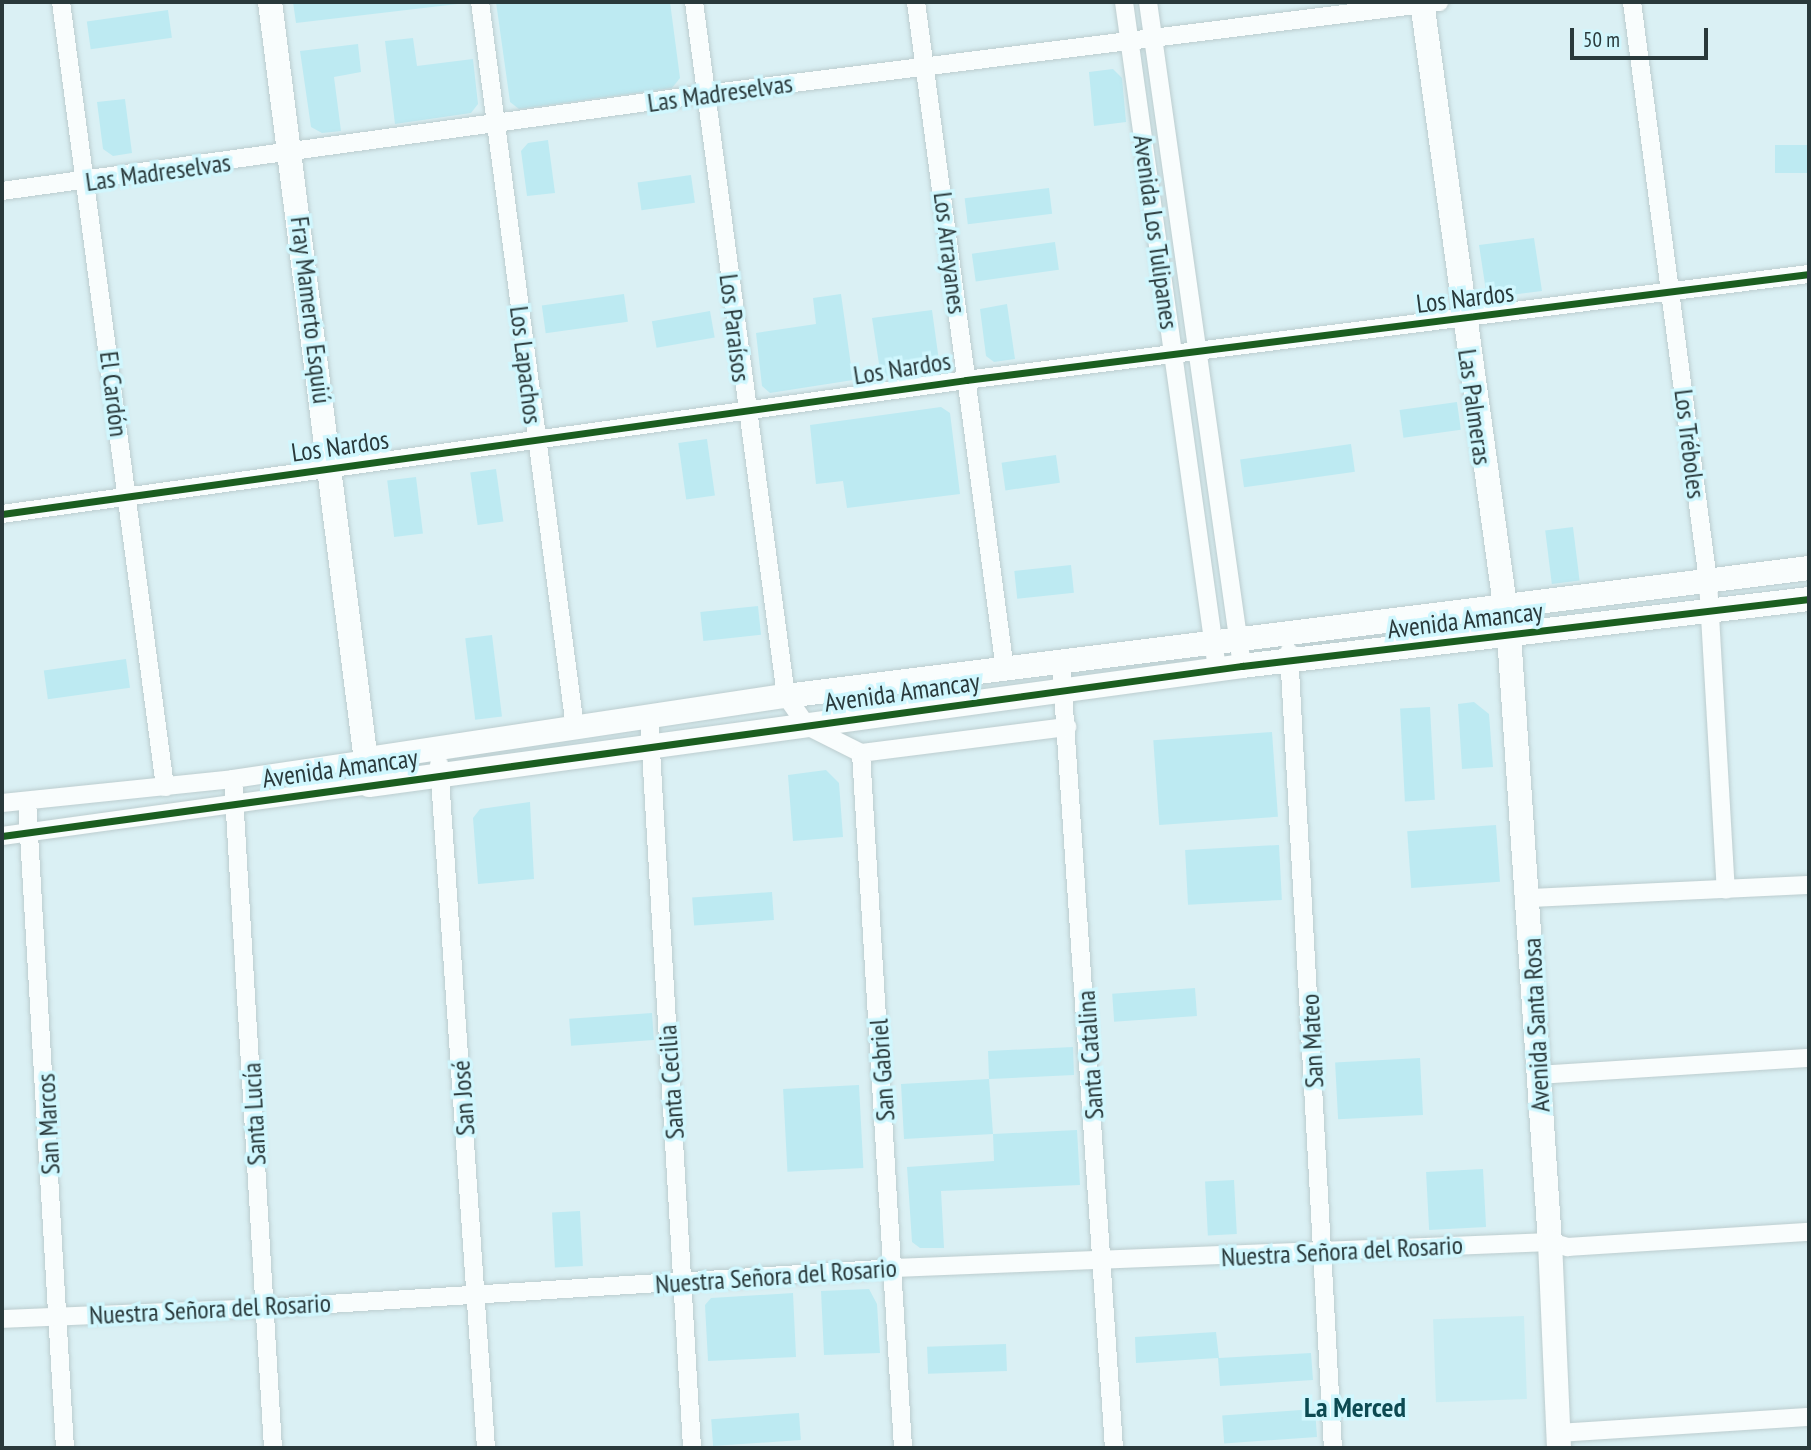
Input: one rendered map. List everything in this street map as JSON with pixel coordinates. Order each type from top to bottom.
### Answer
[{"type":"street","name":"El Cardón","points":[[61,2],[165,787]]},
{"type":"street","name":"Fray Mamerto Esquiú","points":[[270,2],[369,785]]},
{"type":"street","name":"Los Lapachos","points":[[480,2],[575,728]]},
{"type":"street","name":"Los Paraísos","points":[[694,2],[746,414],[786,696]]},
{"type":"street","name":"Los Arrayanes","points":[[916,2],[1005,670]]},
{"type":"street","name":"Avenida Los Tulipanes","points":[[1124,2],[1217,669]]},
{"type":"street","name":"Avenida Los Tulipanes","points":[[1148,2],[1242,666]]},
{"type":"street","name":"Los Tréboles","points":[[1632,2],[1707,581],[1726,889]]},
{"type":"street","name":"Las Madreselvas","points":[[2,191],[496,126],[706,94],[1428,3]]},
{"type":"street","name":"Las Palmeras","points":[[1428,3],[1463,321],[1503,603]]},
{"type":"street","name":"Los Nardos","points":[[2,514],[535,438],[746,414],[966,380],[1463,321],[1809,274]]},
{"type":"street","name":"Avenida Amancay","points":[[2,803],[233,779],[786,696],[1062,663],[1503,603],[1809,568]]},
{"type":"street","name":"Avenida Amancay","points":[[2,836],[1217,669],[1291,663],[1809,598]]},
{"type":"street","name":"Avenida Santa Rosa","points":[[1503,603],[1509,635],[1529,898],[1559,1441]]},
{"type":"street","name":"San Mateo","points":[[1284,634],[1291,663],[1334,1448]]},
{"type":"street","name":"Santa Catalina","points":[[1062,663],[1105,1262],[1114,1448]]},
{"type":"street","points":[[786,696],[807,726],[861,752],[1067,727]]},
{"type":"street","name":"Santa Cecilia","points":[[649,717],[692,1448]]},
{"type":"street","name":"San José","points":[[435,748],[441,775],[486,1448]]},
{"type":"street","name":"San Gabriel","points":[[861,752],[903,1448]]},
{"type":"street","name":"Santa Lucía","points":[[233,779],[273,1448]]},
{"type":"street","name":"San Marcos","points":[[27,801],[31,833],[65,1448]]},
{"type":"street","points":[[1529,898],[1809,885]]},
{"type":"street","points":[[1538,1075],[1809,1058]]},
{"type":"street","name":"Nuestra Señora del Rosario","points":[[2,1319],[266,1308],[894,1268],[1105,1262],[1550,1242],[1568,1247],[1809,1232]]},
{"type":"street","points":[[1559,1441],[1809,1417]]},
{"type":"shaded area","points":[[293,2],[466,2],[466,3],[296,23]]},
{"type":"shaded area","points":[[496,2],[670,2],[680,78],[672,88],[519,109],[510,102]]},
{"type":"shaded area","points":[[168,10],[172,38],[91,49],[87,21]]},
{"type":"shaded area","points":[[413,38],[417,66],[473,59],[478,104],[471,113],[395,124],[385,41]]},
{"type":"shaded area","points":[[358,44],[361,72],[334,77],[341,131],[322,133],[311,127],[300,51]]},
{"type":"shaded area","points":[[1113,69],[1122,78],[1126,122],[1094,126],[1089,72]]},
{"type":"shaded area","points":[[125,99],[132,153],[113,156],[103,149],[97,102]]},
{"type":"shaded area","points":[[548,140],[555,193],[527,196],[521,151],[528,143]]},
{"type":"shaded area","points":[[1775,145],[1809,145],[1809,173],[1775,173]]},
{"type":"shaded area","points":[[691,175],[695,203],[641,210],[638,183]]},
{"type":"shaded area","points":[[1049,188],[1052,214],[968,224],[965,198]]},
{"type":"shaded area","points":[[1534,238],[1542,291],[1494,297],[1486,291],[1479,245]]},
{"type":"shaded area","points":[[1055,242],[1059,270],[976,281],[972,254]]},
{"type":"shaded area","points":[[624,294],[628,322],[546,333],[542,306]]},
{"type":"shaded area","points":[[841,294],[853,380],[770,393],[762,386],[756,333],[816,324],[813,298]]},
{"type":"shaded area","points":[[1007,304],[1015,359],[994,362],[986,356],[980,309]]},
{"type":"shaded area","points":[[932,310],[939,361],[932,369],[881,377],[872,318]]},
{"type":"shaded area","points":[[710,311],[715,338],[657,348],[652,321]]},
{"type":"shaded area","points":[[1457,402],[1461,430],[1403,438],[1400,410]]},
{"type":"shaded area","points":[[941,407],[950,413],[960,494],[847,508],[843,481],[816,484],[810,425]]},
{"type":"shaded area","points":[[707,439],[715,495],[686,499],[678,443]]},
{"type":"shaded area","points":[[1351,444],[1355,472],[1244,487],[1240,460]]},
{"type":"shaded area","points":[[1056,455],[1060,483],[1005,490],[1002,463]]},
{"type":"shaded area","points":[[496,469],[503,521],[478,525],[470,473]]},
{"type":"shaded area","points":[[416,477],[423,534],[394,537],[387,481]]},
{"type":"shaded area","points":[[1573,527],[1580,581],[1552,584],[1545,530]]},
{"type":"shaded area","points":[[1071,565],[1074,593],[1017,599],[1014,571]]},
{"type":"shaded area","points":[[758,606],[761,635],[703,641],[700,612]]},
{"type":"shaded area","points":[[492,635],[502,716],[475,720],[465,638]]},
{"type":"shaded area","points":[[126,659],[130,688],[48,699],[44,671]]},
{"type":"shaded area","points":[[1474,702],[1489,714],[1493,767],[1462,769],[1458,704]]},
{"type":"shaded area","points":[[1430,707],[1435,800],[1405,801],[1400,709]]},
{"type":"shaded area","points":[[1272,732],[1278,817],[1159,825],[1153,740]]},
{"type":"shaded area","points":[[826,770],[839,783],[843,837],[793,841],[788,775]]},
{"type":"shaded area","points":[[530,802],[534,879],[478,884],[473,818],[480,809]]},
{"type":"shaded area","points":[[1496,825],[1500,882],[1411,888],[1407,831]]},
{"type":"shaded area","points":[[1279,845],[1282,900],[1188,905],[1185,850]]},
{"type":"shaded area","points":[[772,892],[774,920],[694,926],[692,898]]},
{"type":"shaded area","points":[[1195,988],[1197,1016],[1114,1022],[1112,994]]},
{"type":"shaded area","points":[[652,1013],[654,1040],[571,1046],[569,1019]]},
{"type":"shaded area","points":[[1073,1047],[1074,1075],[989,1079],[988,1051]]},
{"type":"shaded area","points":[[1420,1058],[1423,1115],[1338,1119],[1335,1062]]},
{"type":"shaded area","points":[[989,1079],[993,1134],[904,1139],[901,1084]]},
{"type":"shaded area","points":[[859,1085],[863,1168],[787,1172],[783,1089]]},
{"type":"shaded area","points":[[1077,1130],[1080,1185],[941,1191],[944,1248],[920,1248],[912,1242],[907,1167],[994,1161],[993,1134]]},
{"type":"shaded area","points":[[1483,1169],[1486,1227],[1429,1230],[1426,1172]]},
{"type":"shaded area","points":[[1234,1180],[1237,1234],[1208,1235],[1205,1182]]},
{"type":"shaded area","points":[[580,1211],[583,1266],[555,1267],[552,1212]]},
{"type":"shaded area","points":[[869,1289],[877,1304],[880,1353],[824,1355],[821,1291]]},
{"type":"shaded area","points":[[793,1293],[796,1357],[708,1361],[705,1305],[711,1298]]},
{"type":"shaded area","points":[[1524,1316],[1527,1399],[1436,1402],[1433,1319]]},
{"type":"shaded area","points":[[1216,1332],[1219,1358],[1311,1353],[1313,1380],[1220,1386],[1218,1358],[1136,1363],[1135,1337]]},
{"type":"shaded area","points":[[1006,1344],[1007,1371],[928,1374],[927,1347]]},
{"type":"shaded area","points":[[1315,1409],[1317,1437],[1224,1443],[1222,1415]]},
{"type":"shaded area","points":[[799,1413],[801,1440],[713,1446],[711,1419]]},
{"type":"cycle path","points":[[2,514],[966,380],[1809,274]]},
{"type":"cycle path","points":[[2,836],[1242,666],[1809,599]]},
{"type":"district","name":"La Merced","points":[[1355,1407]]}]
